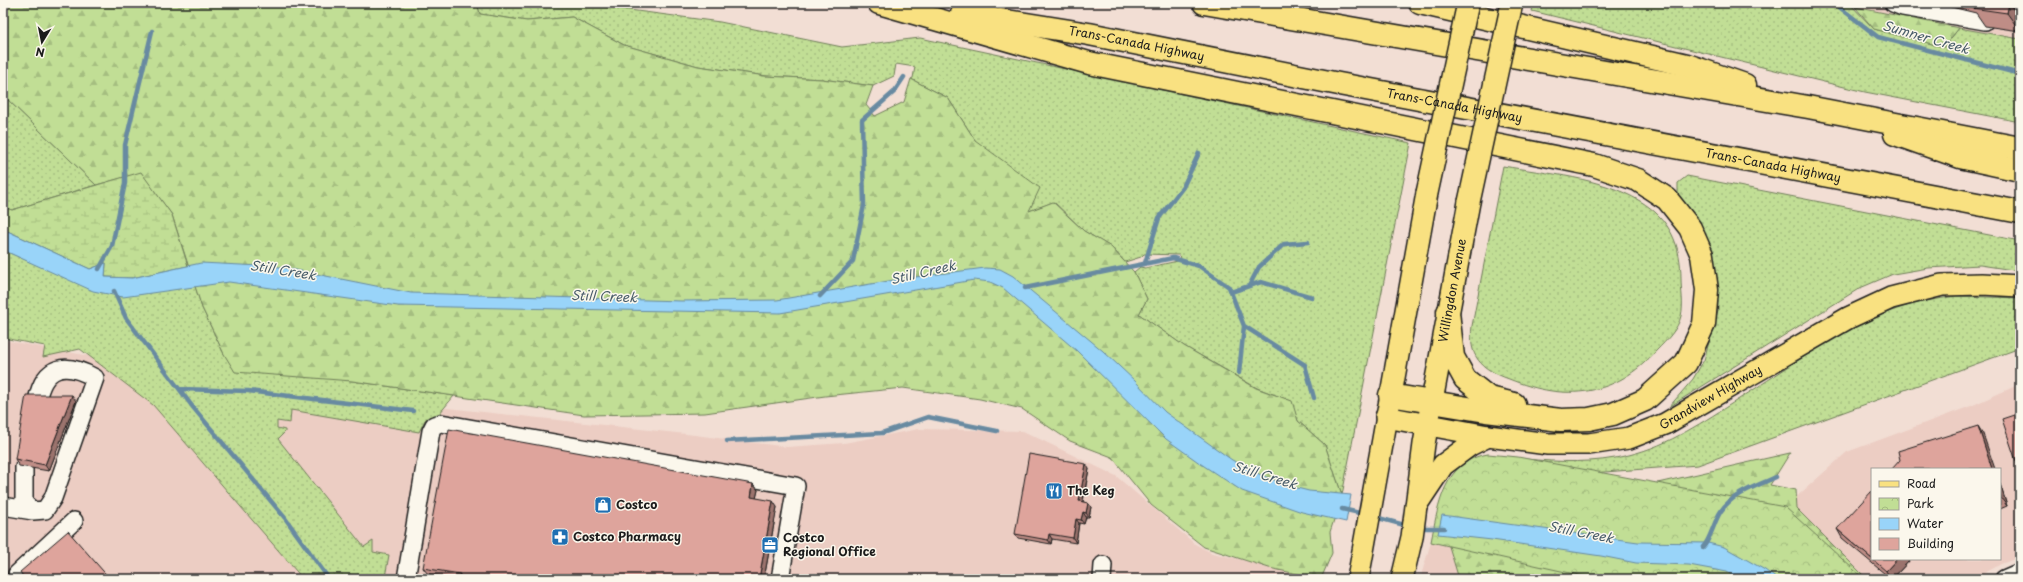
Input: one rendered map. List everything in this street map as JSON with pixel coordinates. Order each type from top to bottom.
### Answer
[{"type":"highway","points":[[879,3],[1089,63],[1594,165],[1638,180],[1667,199],[1690,228],[1702,256],[1708,290],[1704,324],[1686,363],[1645,400],[1613,414],[1589,419],[1560,420],[1486,412],[1432,401],[1390,395]]},
{"type":"highway","name":"Trans-Canada Highway","points":[[889,3],[1089,34],[2020,212]]},
{"type":"highway","points":[[1204,3],[1808,107],[2020,148]]},
{"type":"highway","points":[[1420,3],[1687,65],[1808,107]]},
{"type":"highway","points":[[1859,117],[1906,140],[1960,158],[2020,170]]},
{"type":"highway","points":[[1956,199],[2020,201]]},
{"type":"highway","points":[[1448,312],[1453,356],[1465,379],[1489,398],[1524,406],[1560,420]]},
{"type":"main road","points":[[1358,579],[1427,193],[1468,3]]},
{"type":"main road","name":"Willingdon Avenue","points":[[1402,579],[1412,537],[1427,426],[1469,202],[1512,3]]},
{"type":"main road","name":"Grandview Highway","points":[[1386,417],[1427,426],[1548,444],[1589,444],[1629,438],[1665,424],[1848,318],[1891,298],[1942,286],[1982,284],[2020,286]]},
{"type":"main road","points":[[1417,504],[1443,465],[1470,445],[1488,436]]},
{"type":"street","points":[[1892,3],[1903,7],[1985,21]]},
{"type":"street","points":[[3,506],[33,512],[44,510],[53,498],[95,378],[80,370],[65,368],[50,373],[40,387],[37,401]]},
{"type":"street","points":[[406,579],[430,431],[434,425],[441,423],[796,486],[780,579]]},
{"type":"street","points":[[24,467],[24,503],[33,512]]},
{"type":"street","points":[[18,579],[17,574],[74,522]]},
{"type":"street","points":[[2004,579],[2020,572]]},
{"type":"shaded area","points":[[1849,3],[2020,3],[2020,39],[1855,7]]},
{"type":"shaded area","points":[[3,340],[95,357],[155,392],[303,579],[3,579]]},
{"type":"shaded area","points":[[2020,384],[2020,557],[2001,564],[1974,579],[1864,579],[1785,507],[1847,452],[1971,406]]},
{"type":"shaded area","points":[[429,406],[695,435],[787,447],[844,443],[919,429],[1023,431],[1116,476],[1195,544],[1212,553],[1331,579],[373,579],[261,434],[272,408]]},
{"type":"shaded area","points":[[1431,542],[1597,579],[1420,579]]},
{"type":"green space","points":[[3,3],[477,3],[480,14],[527,21],[572,17],[624,45],[698,66],[766,76],[822,79],[873,86],[866,105],[875,116],[904,102],[911,79],[948,98],[975,140],[1040,188],[1029,211],[1053,202],[1084,231],[1111,247],[1134,272],[1147,299],[1139,314],[1184,346],[1256,388],[1292,401],[1298,421],[1325,445],[1342,495],[1330,532],[1332,553],[1321,579],[1269,568],[1204,547],[1151,505],[1112,457],[1070,441],[1022,409],[980,399],[903,388],[825,396],[705,413],[584,415],[352,381],[235,372],[224,354],[202,308],[172,215],[141,173],[96,185],[3,95]]},
{"type":"green space","points":[[477,3],[576,3],[720,22],[842,47],[920,38],[1411,143],[1342,495],[1325,445],[1298,421],[1291,401],[1257,388],[1184,346],[1139,314],[1147,299],[1134,272],[1140,267],[1145,268],[1178,261],[1181,257],[1179,255],[1144,254],[1141,257],[1125,262],[1112,248],[1084,231],[1054,202],[1029,211],[975,140],[948,98],[911,79],[913,78],[915,67],[896,64],[894,76],[873,86],[822,79],[766,76],[698,66],[624,45],[572,17],[527,21],[480,14]]},
{"type":"green space","points":[[1534,3],[1849,3],[1874,29],[1944,47],[1959,28],[2020,39],[2020,122],[1865,92],[1532,11]]},
{"type":"green space","points":[[1855,7],[1959,28],[1944,47],[1874,29]]},
{"type":"green space","points":[[3,95],[96,185],[12,210],[3,207]]},
{"type":"green space","points":[[1503,166],[1591,181],[1624,193],[1650,208],[1659,216],[1672,234],[1679,255],[1682,307],[1680,321],[1672,334],[1661,346],[1641,366],[1624,378],[1607,386],[1589,391],[1550,391],[1530,386],[1499,375],[1484,366],[1478,360],[1472,346],[1472,326]]},
{"type":"green space","points":[[141,172],[172,215],[188,266],[132,278],[105,277],[106,263],[90,269],[3,229],[3,207],[12,210]]},
{"type":"green space","points":[[1687,176],[2020,241],[2020,271],[1980,265],[1928,268],[1893,274],[1860,288],[1669,407],[1693,379],[1704,360],[1718,310],[1717,282],[1712,248],[1697,221],[1678,196],[1678,183]]},
{"type":"green space","points":[[3,250],[42,267],[195,286],[202,308],[224,354],[352,381],[454,396],[439,414],[425,420],[419,432],[291,410],[290,423],[277,421],[277,428],[285,430],[285,432],[278,439],[364,547],[373,541],[373,552],[389,555],[385,577],[394,579],[303,579],[153,405],[80,349],[43,357],[45,346],[3,338]]},
{"type":"green space","points":[[1956,296],[2020,298],[2020,348],[1698,465],[1564,475],[1524,459],[1590,461],[1616,458],[1644,451],[1673,439],[1700,424],[1817,348],[1859,325],[1907,306]]},
{"type":"green space","points":[[1790,453],[1770,485],[1796,490],[1797,509],[1867,579],[1777,579],[1618,492]]},
{"type":"green space","points":[[1488,454],[1518,457],[1785,507],[1864,579],[1597,579],[1431,542],[1441,500],[1452,475],[1462,465],[1473,458]]},
{"type":"green space","points":[[1448,543],[1709,579],[1459,579]]},
{"type":"water","points":[[3,229],[90,269],[106,263],[105,277],[132,278],[201,263],[281,267],[411,293],[681,301],[777,300],[900,279],[985,268],[1000,269],[1013,276],[1103,351],[1165,412],[1232,460],[1261,475],[1289,486],[1309,491],[1351,495],[1346,522],[1302,512],[1242,491],[1201,464],[1166,439],[1077,351],[1003,288],[990,282],[974,280],[780,313],[398,306],[229,282],[123,297],[93,291],[3,250]]},
{"type":"water","points":[[1442,515],[1638,542],[1708,543],[1724,547],[1765,570],[1777,579],[1738,579],[1727,572],[1689,565],[1636,563],[1601,556],[1492,540],[1438,534]]},
{"type":"building","points":[[1972,3],[2009,3],[2007,13],[1972,8]]},
{"type":"building","points":[[2009,3],[2020,3],[2020,5]]},
{"type":"building","points":[[26,395],[72,395],[45,465],[15,459]]},
{"type":"building","points":[[2020,413],[2020,473],[2002,419]]},
{"type":"building","points":[[1978,426],[1992,468],[1893,468],[1900,460],[1898,451]]},
{"type":"building","name":"Costco","points":[[449,429],[753,484],[751,497],[773,501],[759,579],[459,579],[460,574],[423,568]]},
{"type":"building","points":[[1029,454],[1086,464],[1079,501],[1088,503],[1086,513],[1083,512],[1081,520],[1076,519],[1073,538],[1049,534],[1048,540],[1015,534]]},
{"type":"building","points":[[1871,492],[1871,558],[1837,529]]},
{"type":"building","points":[[68,531],[110,579],[25,579],[20,572]]},
{"type":"building","points":[[1873,560],[1896,560],[1886,571]]},
{"type":"waterway","name":"Sumner Creek","points":[[1834,3],[1878,37],[2020,74]]},
{"type":"waterway","points":[[99,269],[112,246],[125,183],[125,145],[152,31]]},
{"type":"waterway","points":[[820,296],[853,261],[864,205],[862,120],[894,92],[904,77]]},
{"type":"waterway","points":[[1145,263],[1159,218],[1183,187],[1199,153]]},
{"type":"waterway","points":[[1249,286],[1259,267],[1284,244],[1308,242]]},
{"type":"waterway","points":[[1025,288],[1173,258],[1199,266],[1229,287],[1244,326],[1305,365],[1314,398]]},
{"type":"waterway","points":[[1231,292],[1261,282],[1312,297]]},
{"type":"waterway","points":[[114,291],[126,318],[192,406],[285,518],[329,579]]},
{"type":"waterway","points":[[1239,373],[1244,326]]},
{"type":"waterway","points":[[180,389],[248,391],[413,411]]},
{"type":"waterway","points":[[727,441],[882,433],[928,417],[997,431]]},
{"type":"waterway","points":[[1703,547],[1708,540],[1721,511],[1732,499],[1776,477]]},
{"type":"waterway","name":"Still Creek","points":[[1342,509],[1364,514]]},
{"type":"waterway","name":"Still Creek","points":[[1375,517],[1408,526]]},
{"type":"waterway","name":"Still Creek","points":[[1419,528],[1444,528]]},
{"type":"place","name":"The Keg","points":[[1054,491]]},
{"type":"place","name":"Costco","points":[[603,505]]},
{"type":"place","name":"Costco Pharmacy","points":[[560,537]]},
{"type":"place","name":"Costco Regional Office","points":[[770,545]]}]
